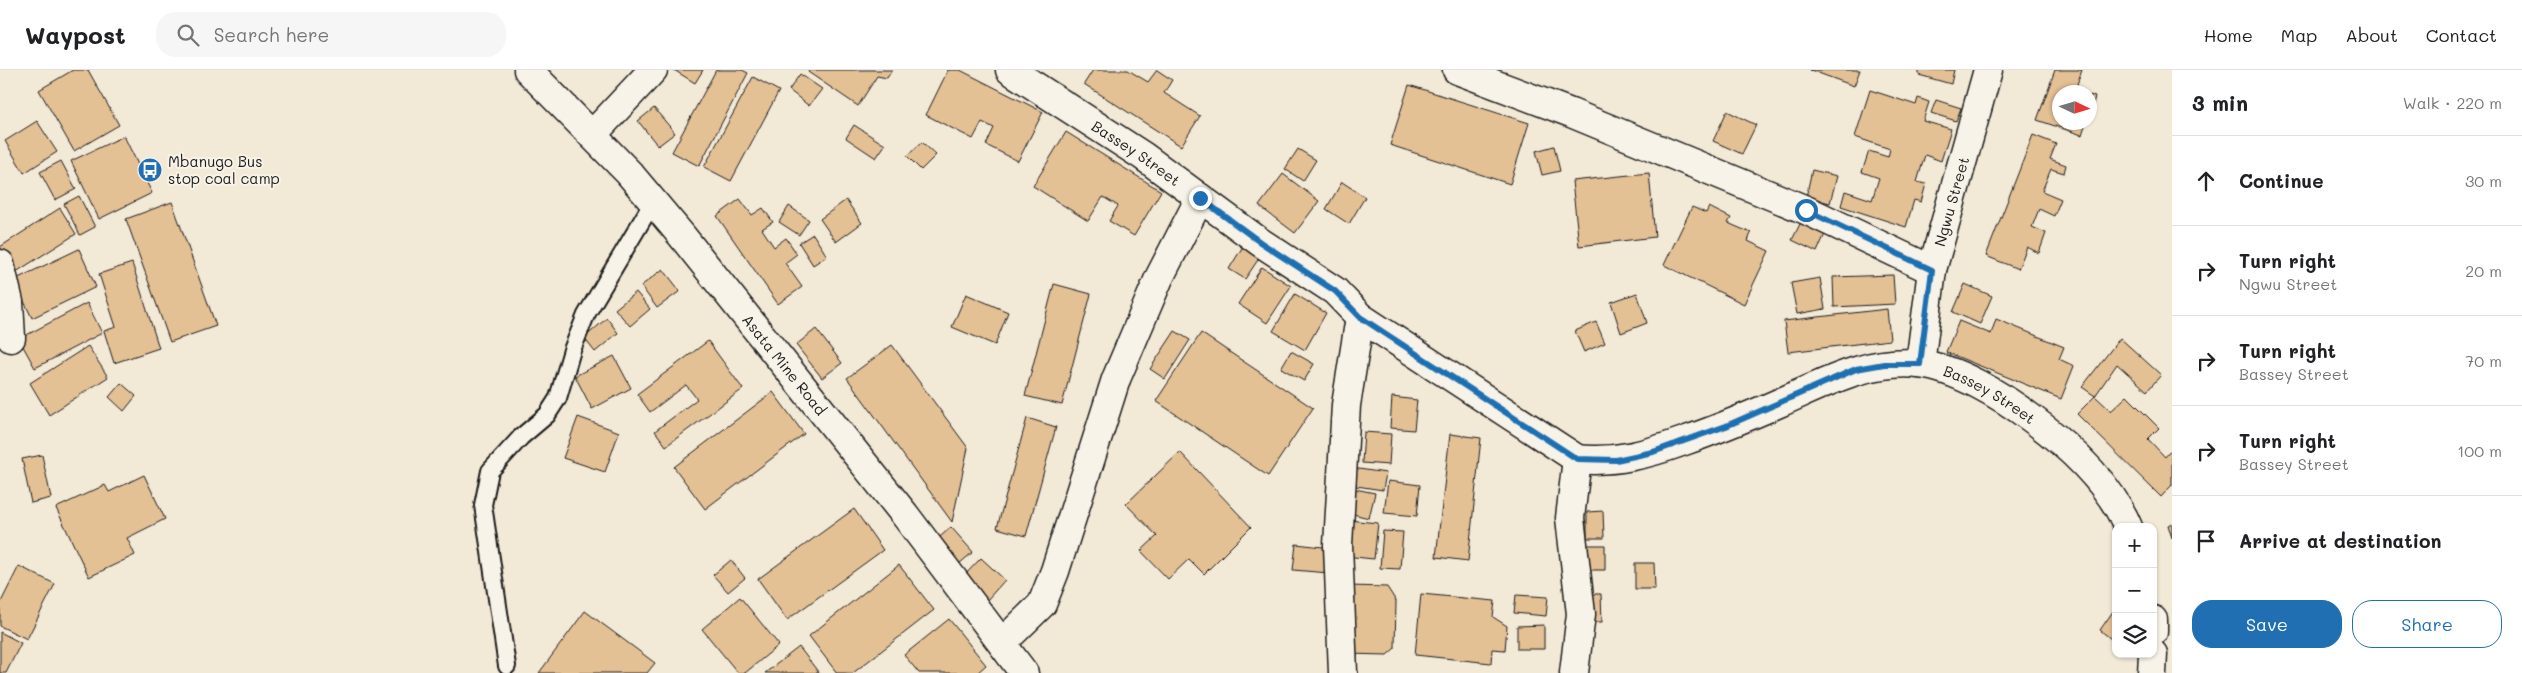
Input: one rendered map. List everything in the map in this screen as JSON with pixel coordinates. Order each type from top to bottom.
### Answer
[{"type":"street","name":"Asata Mine Road","points":[[528,70],[592,135],[653,202],[911,523],[1024,673]]},
{"type":"street","points":[[592,135],[653,70]]},
{"type":"street","name":"Bassey Street","points":[[1010,70],[1143,156],[1260,242],[1335,291],[1360,317],[1577,459],[1616,460],[1653,452],[1726,426],[1856,369],[1884,364],[1920,364],[1955,375],[2006,399],[2053,434],[2098,478],[2126,523]]},
{"type":"street","points":[[1456,70],[1571,112],[1806,210],[1932,270]]},
{"type":"street","name":"Ngwu Street","points":[[1920,364],[1932,270],[1988,70]]},
{"type":"street","points":[[1002,643],[1042,604],[1055,571],[1116,379],[1159,278],[1200,198]]},
{"type":"street","points":[[0,264],[9,302],[11,338]]},
{"type":"street","points":[[1343,673],[1338,544],[1346,405],[1360,317]]},
{"type":"street","points":[[1574,673],[1580,614],[1570,518],[1577,459]]},
{"type":"street","points":[[2152,673],[2153,658]]},
{"type":"lane","points":[[507,666],[483,505],[490,471],[521,437],[547,415],[558,398],[572,350],[586,315],[653,202]]},
{"type":"building","points":[[73,70],[88,70],[119,125],[74,151],[39,90]]},
{"type":"building","points":[[674,70],[703,70],[695,83]]},
{"type":"building","points":[[716,70],[742,70],[748,73],[699,166],[672,152]]},
{"type":"building","points":[[809,70],[892,70],[887,78],[877,76],[858,106],[808,72]]},
{"type":"building","points":[[948,70],[960,70],[1043,112],[1018,161],[986,145],[994,128],[982,122],[973,139],[926,115]]},
{"type":"building","points":[[1093,70],[1128,70],[1148,82],[1157,70],[1172,80],[1164,93],[1200,116],[1181,146],[1084,84]]},
{"type":"building","points":[[1810,70],[1860,70],[1854,86]]},
{"type":"building","points":[[1919,70],[1954,70],[1951,84],[1919,75]]},
{"type":"building","points":[[2055,70],[2082,70],[2077,85],[2052,85],[2052,125],[2037,120]]},
{"type":"building","points":[[800,74],[822,89],[809,106],[789,90]]},
{"type":"building","points":[[753,77],[779,91],[731,181],[704,167]]},
{"type":"building","points":[[1409,85],[1529,123],[1510,184],[1390,145]]},
{"type":"building","points":[[1870,90],[1916,105],[1918,98],[1929,102],[1923,121],[1951,129],[1941,161],[1925,155],[1917,182],[1926,184],[1921,202],[1914,200],[1906,227],[1841,206],[1845,191],[1872,200],[1879,178],[1862,172],[1869,151],[1888,157],[1890,149],[1855,137]]},
{"type":"building","points":[[1936,100],[1961,108],[1956,121],[1931,113]]},
{"type":"building","points":[[654,108],[675,133],[658,146],[638,121]]},
{"type":"building","points":[[1727,111],[1756,125],[1742,154],[1713,141]]},
{"type":"building","points":[[37,121],[57,152],[24,173],[5,141]]},
{"type":"building","points":[[854,125],[885,145],[876,158],[846,138]]},
{"type":"building","points":[[2067,130],[2084,130],[2082,135]]},
{"type":"building","points":[[1066,132],[1161,191],[1134,236],[1109,221],[1118,206],[1103,197],[1088,221],[1033,186]]},
{"type":"building","points":[[2033,135],[2056,144],[2050,159],[2066,165],[2064,173],[2051,169],[2042,191],[2061,199],[2054,216],[2039,209],[2032,227],[2046,233],[2039,253],[2027,247],[2018,269],[1986,256]]},
{"type":"building","points":[[124,136],[152,193],[99,219],[71,161]]},
{"type":"building","points":[[922,142],[936,155],[921,170],[907,156]]},
{"type":"building","points":[[1554,146],[1560,171],[1542,175],[1536,151]]},
{"type":"building","points":[[1298,149],[1316,160],[1303,181],[1285,169]]},
{"type":"building","points":[[61,161],[76,189],[55,200],[40,172]]},
{"type":"building","points":[[1812,170],[1837,176],[1830,203],[1806,197]]},
{"type":"building","points":[[1649,173],[1655,237],[1579,246],[1572,181]]},
{"type":"building","points":[[1283,174],[1319,201],[1295,233],[1259,206]]},
{"type":"building","points":[[1342,182],[1365,197],[1349,224],[1326,209]]},
{"type":"building","points":[[79,196],[95,227],[80,235],[64,204]]},
{"type":"building","points":[[740,199],[752,215],[763,208],[773,222],[762,229],[774,247],[786,238],[797,254],[785,263],[802,287],[778,304],[717,216]]},
{"type":"building","points":[[846,200],[862,223],[836,242],[820,219]]},
{"type":"building","points":[[172,202],[216,326],[170,342],[126,219]]},
{"type":"building","points":[[789,206],[809,220],[799,235],[779,222]]},
{"type":"building","points":[[1692,207],[1706,213],[1709,207],[1731,218],[1728,223],[1751,233],[1748,241],[1769,251],[1744,304],[1664,265]]},
{"type":"building","points":[[60,208],[76,234],[16,272],[0,247]]},
{"type":"building","points":[[1801,222],[1825,234],[1817,252],[1792,240]]},
{"type":"building","points":[[813,234],[827,256],[813,265],[799,243]]},
{"type":"building","points":[[1245,243],[1262,254],[1245,279],[1229,269]]},
{"type":"building","points":[[79,249],[96,287],[32,318],[14,280]]},
{"type":"building","points":[[132,263],[159,348],[114,363],[104,331],[116,327],[99,274]]},
{"type":"building","points":[[1262,267],[1291,286],[1267,323],[1238,304]]},
{"type":"building","points":[[663,269],[680,291],[657,308],[641,286]]},
{"type":"building","points":[[1893,275],[1895,304],[1834,307],[1833,277]]},
{"type":"building","points":[[1820,278],[1825,309],[1797,314],[1791,283]]},
{"type":"building","points":[[1054,284],[1091,294],[1062,405],[1025,396]]},
{"type":"building","points":[[1965,284],[1992,296],[1980,324],[1953,312]]},
{"type":"building","points":[[636,292],[650,309],[630,326],[615,309]]},
{"type":"building","points":[[1637,293],[1647,323],[1621,333],[1611,302]]},
{"type":"building","points":[[966,294],[1008,312],[995,345],[952,327]]},
{"type":"building","points":[[1295,294],[1326,313],[1305,350],[1273,331]]},
{"type":"building","points":[[87,303],[102,333],[35,368],[19,339]]},
{"type":"building","points":[[1887,309],[1890,340],[1788,352],[1784,321]]},
{"type":"building","points":[[607,318],[618,333],[595,352],[584,338]]},
{"type":"building","points":[[1996,319],[2064,347],[2059,359],[2074,366],[2061,399],[1946,352],[1959,321],[1991,334]]},
{"type":"building","points":[[1596,322],[1605,343],[1584,352],[1575,331]]},
{"type":"building","points":[[816,329],[842,363],[822,378],[796,345]]},
{"type":"building","points":[[1175,331],[1190,340],[1165,379],[1150,369]]},
{"type":"building","points":[[1201,333],[1313,408],[1268,476],[1156,401]]},
{"type":"building","points":[[2120,338],[2161,375],[2147,391],[2117,364],[2095,396],[2082,387]]},
{"type":"building","points":[[708,341],[743,389],[666,446],[655,431],[697,399],[686,385],[650,412],[637,394]]},
{"type":"building","points":[[892,345],[968,448],[952,522],[847,378]]},
{"type":"building","points":[[88,346],[108,377],[49,415],[30,383]]},
{"type":"building","points":[[1291,351],[1314,364],[1304,381],[1281,368]]},
{"type":"building","points":[[614,356],[631,388],[592,409],[575,376]]},
{"type":"building","points":[[121,383],[136,396],[124,411],[109,397]]},
{"type":"building","points":[[773,392],[804,434],[705,509],[674,467]]},
{"type":"building","points":[[2095,396],[2111,411],[2127,396],[2159,428],[2148,439],[2165,457],[2172,449],[2172,485],[2161,497],[2077,414]]},
{"type":"building","points":[[1392,397],[1417,400],[1414,430],[1390,428]]},
{"type":"building","points":[[578,417],[619,432],[605,472],[563,458]]},
{"type":"building","points":[[1027,418],[1056,427],[1026,536],[997,528]]},
{"type":"building","points":[[1364,432],[1391,434],[1389,465],[1362,463]]},
{"type":"building","points":[[1450,434],[1481,438],[1468,561],[1436,557]]},
{"type":"building","points":[[1180,452],[1251,527],[1204,574],[1189,559],[1168,579],[1141,551],[1157,536],[1126,504]]},
{"type":"building","points":[[42,455],[51,498],[31,503],[22,459]]},
{"type":"building","points":[[1352,468],[1386,473],[1383,490],[1350,485]]},
{"type":"building","points":[[144,475],[165,519],[127,538],[135,555],[89,577],[56,508],[105,485],[109,492]]},
{"type":"building","points":[[1388,481],[1420,485],[1417,516],[1384,513]]},
{"type":"building","points":[[1355,489],[1375,493],[1369,518],[1349,513]]},
{"type":"building","points":[[854,509],[883,550],[787,620],[758,579]]},
{"type":"building","points":[[1603,511],[1604,538],[1587,538],[1587,512]]},
{"type":"building","points":[[1348,520],[1378,523],[1374,559],[1344,556]]},
{"type":"building","points":[[2172,523],[2172,538],[2168,525]]},
{"type":"building","points":[[951,527],[973,552],[952,570],[931,545]]},
{"type":"building","points":[[1383,531],[1403,532],[1400,569],[1380,568]]},
{"type":"building","points":[[1296,544],[1332,548],[1329,573],[1293,570]]},
{"type":"building","points":[[1586,545],[1605,545],[1605,570],[1587,570]]},
{"type":"building","points":[[981,558],[1005,580],[986,601],[961,579]]},
{"type":"building","points":[[731,560],[745,578],[728,592],[713,575]]},
{"type":"building","points":[[1635,563],[1654,563],[1655,589],[1635,589]]},
{"type":"building","points":[[899,565],[934,610],[853,673],[837,673],[809,636]]},
{"type":"building","points":[[19,566],[55,584],[27,639],[0,626],[0,604]]},
{"type":"building","points":[[1349,586],[1387,587],[1396,601],[1395,648],[1387,655],[1347,654]]},
{"type":"building","points":[[1421,594],[1495,601],[1493,617],[1507,626],[1505,650],[1492,649],[1491,663],[1415,655]]},
{"type":"building","points":[[1590,594],[1601,594],[1602,622],[1591,622]]},
{"type":"building","points":[[1516,595],[1548,597],[1546,616],[1514,613]]},
{"type":"building","points":[[740,597],[779,645],[745,673],[738,673],[702,629]]},
{"type":"building","points":[[585,611],[655,663],[647,673],[539,673]]},
{"type":"building","points":[[2112,613],[2112,640],[2100,630]]},
{"type":"building","points":[[949,619],[986,665],[977,673],[919,673],[904,655]]},
{"type":"building","points":[[1544,625],[1544,649],[1517,649],[1517,626]]},
{"type":"building","points":[[0,632],[21,643],[6,673],[0,673]]},
{"type":"building","points":[[799,647],[819,673],[765,673]]},
{"type":"place","name":"Mbanugo Bus stop coal camp","points":[[150,170]]},
{"type":"route","points":[[1200,198],[1260,242],[1335,291],[1360,317],[1473,392],[1577,459],[1600,462],[1653,452],[1726,426],[1856,369],[1884,364],[1920,364],[1932,270],[1806,210]]}]
